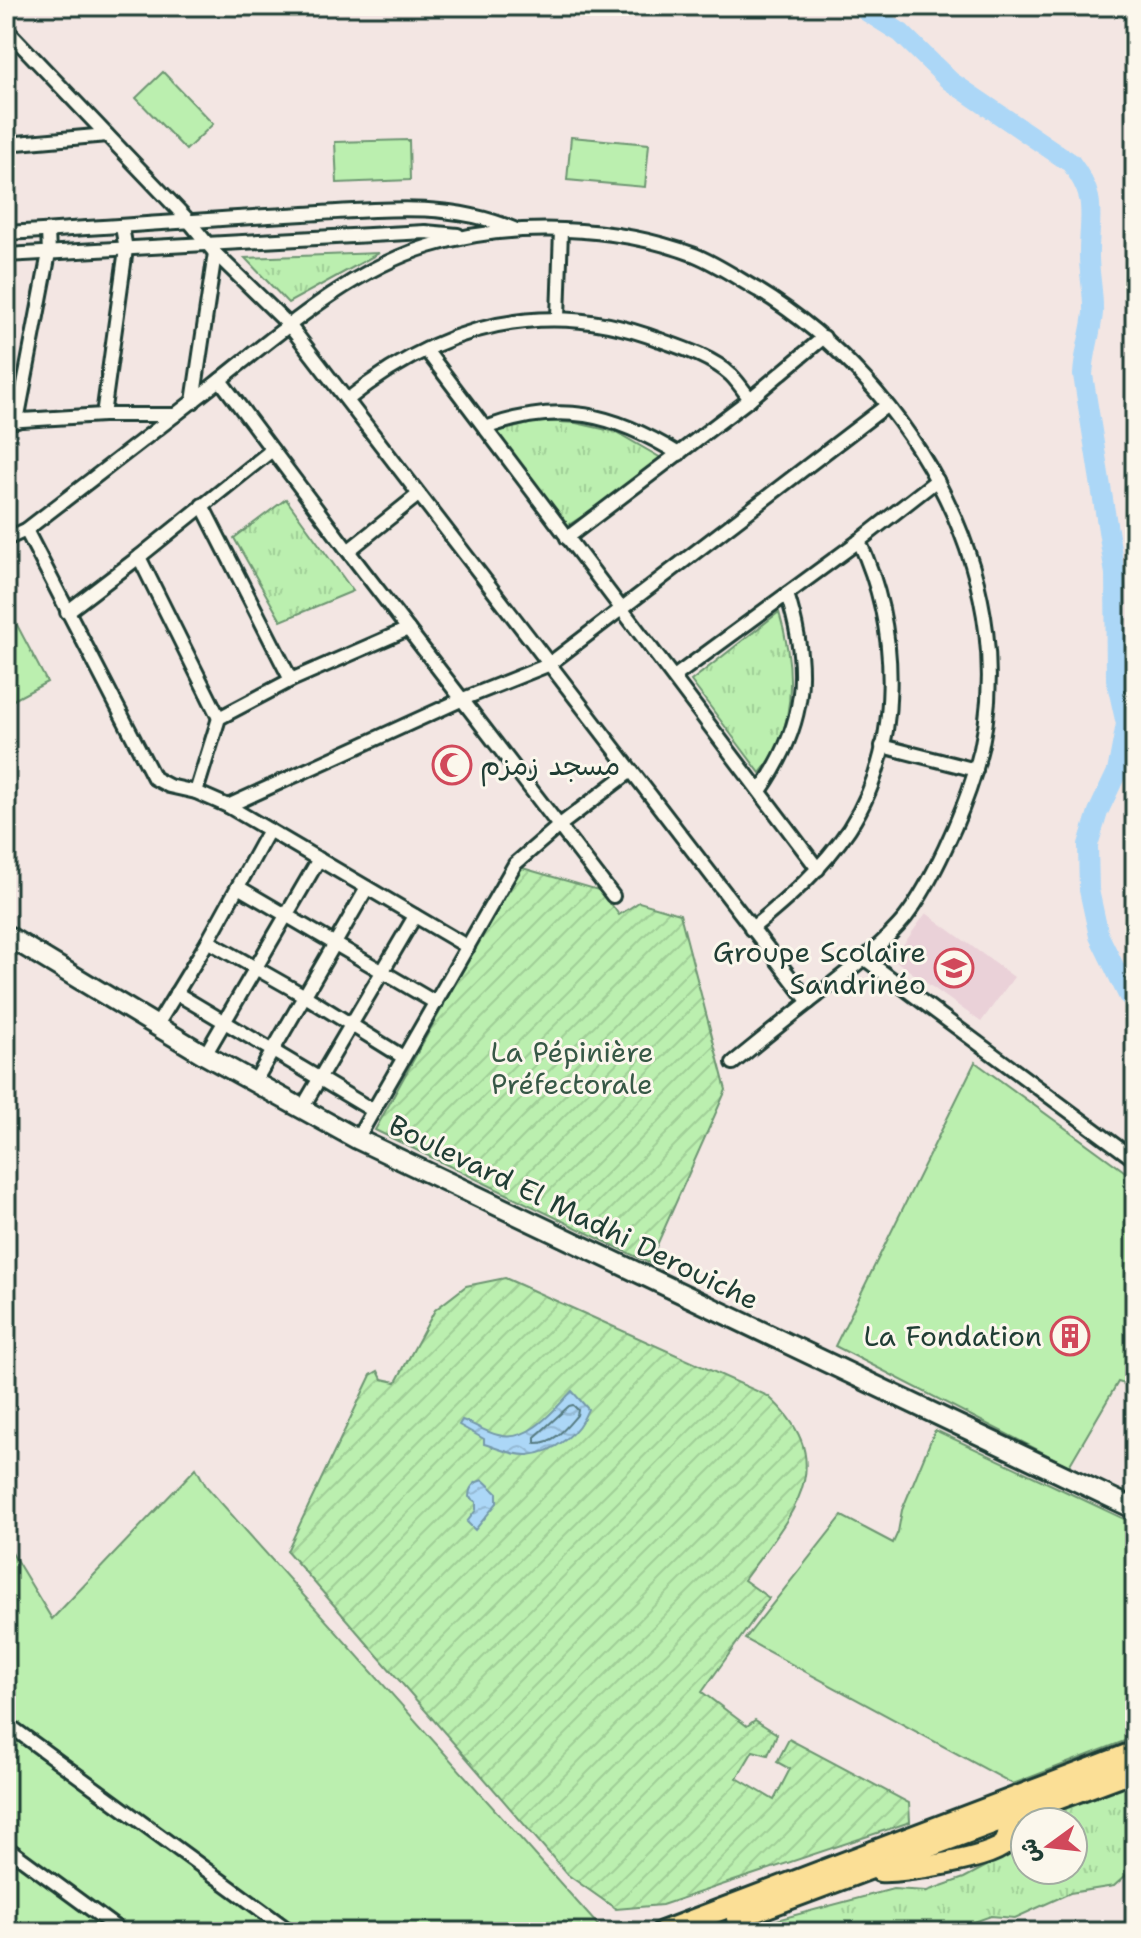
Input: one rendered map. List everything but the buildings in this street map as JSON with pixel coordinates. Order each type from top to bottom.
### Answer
[{"type":"main road","points":[[700,1932],[868,1869],[1135,1752]]},
{"type":"main road","points":[[662,1932],[1006,1810],[1135,1770]]},
{"type":"street","points":[[6,29],[211,248],[289,325],[809,1002]]},
{"type":"street","points":[[6,144],[107,135]]},
{"type":"street","points":[[6,233],[422,208],[486,217],[517,230]]},
{"type":"street","points":[[103,415],[126,249],[122,227]]},
{"type":"street","points":[[6,539],[26,530],[289,325],[393,260],[429,246],[469,236],[517,230],[561,230],[631,239],[693,254],[794,312],[824,337],[886,406],[937,480],[962,532],[982,609],[988,683],[976,770],[957,821],[920,894],[904,918],[865,959],[733,1063]]},
{"type":"street","points":[[558,317],[561,230]]},
{"type":"street","points":[[48,231],[49,253],[12,421],[103,415],[175,415]]},
{"type":"street","points":[[6,255],[211,248],[425,232],[469,236]]},
{"type":"street","points":[[193,402],[211,248]]},
{"type":"street","points":[[347,400],[381,375],[426,350],[483,328],[558,317],[624,327],[685,350],[731,374],[750,399]]},
{"type":"street","points":[[567,538],[750,399],[824,337]]},
{"type":"street","points":[[426,350],[818,869]]},
{"type":"street","points":[[220,380],[613,896]]},
{"type":"street","points":[[228,806],[463,699],[548,665],[886,406]]},
{"type":"street","points":[[485,428],[531,415],[582,415],[628,426],[679,454]]},
{"type":"street","points":[[67,612],[272,450]]},
{"type":"street","points":[[674,677],[937,480]]},
{"type":"street","points":[[348,551],[418,495]]},
{"type":"street","points":[[202,505],[291,680]]},
{"type":"street","points":[[26,530],[154,778],[228,806],[468,947]]},
{"type":"street","points":[[751,929],[794,894],[818,869],[860,808],[882,746],[889,694],[887,633],[877,587],[859,541]]},
{"type":"street","points":[[139,557],[219,718],[196,792]]},
{"type":"street","points":[[760,791],[788,744],[802,689],[799,644],[787,594]]},
{"type":"street","points":[[219,718],[291,680],[408,629]]},
{"type":"street","points":[[882,746],[976,770]]},
{"type":"street","points":[[357,1139],[515,864],[631,771]]},
{"type":"street","points":[[157,1025],[269,830]]},
{"type":"street","points":[[205,1055],[319,859]]},
{"type":"street","points":[[238,887],[436,1003]]},
{"type":"street","points":[[254,1083],[367,888]]},
{"type":"street","points":[[301,1110],[415,916]]},
{"type":"street","name":"Boulevard El Madhi Derouiche","points":[[6,935],[205,1055],[357,1139],[1135,1509]]},
{"type":"street","points":[[208,941],[403,1057]]},
{"type":"street","points":[[865,959],[1135,1160]]},
{"type":"street","points":[[176,993],[372,1110]]},
{"type":"street","points":[[6,1723],[291,1932]]},
{"type":"street","points":[[6,1847],[122,1932]]},
{"type":"shaded area","name":"Groupe Scolaire Sandrinéo","points":[[926,913],[1014,977],[981,1022],[893,959]]},
{"type":"green space","points":[[163,72],[213,124],[186,150],[136,98]]},
{"type":"green space","points":[[571,137],[649,144],[645,187],[567,180]]},
{"type":"green space","points":[[409,140],[410,180],[337,183],[335,142]]},
{"type":"green space","points":[[379,253],[288,303],[245,258]]},
{"type":"green space","points":[[541,421],[576,423],[616,432],[668,462],[567,526],[497,432]]},
{"type":"green space","points":[[286,499],[353,591],[281,621],[234,538]]},
{"type":"green space","points":[[6,604],[47,682],[6,704]]},
{"type":"green space","points":[[779,612],[789,662],[788,714],[778,747],[760,773],[691,681]]},
{"type":"green space","name":"La Pépinière Préfectorale","points":[[519,867],[602,891],[619,915],[639,902],[680,914],[726,1090],[649,1263],[375,1130]]},
{"type":"green space","points":[[975,1062],[1135,1179],[1135,1387],[1118,1382],[1069,1466],[835,1346]]},
{"type":"green space","points":[[505,1278],[768,1396],[790,1421],[802,1444],[806,1467],[802,1489],[778,1533],[744,1580],[769,1598],[702,1692],[747,1726],[755,1720],[777,1734],[768,1755],[753,1751],[737,1778],[774,1800],[790,1769],[777,1762],[789,1739],[909,1803],[910,1822],[662,1905],[616,1909],[568,1875],[287,1551],[371,1375],[378,1371],[382,1379],[396,1382],[435,1310],[466,1286]]},
{"type":"green space","points":[[935,1430],[1135,1524],[1135,1737],[1013,1784],[745,1639],[842,1516],[893,1543],[902,1510]]},
{"type":"green space","points":[[196,1468],[206,1486],[604,1932],[6,1932],[6,1543],[52,1619]]},
{"type":"green space","points":[[1135,1780],[1135,1867],[1114,1886],[1070,1893],[1015,1918],[991,1916],[946,1932],[731,1932],[893,1889],[927,1891],[964,1878],[1009,1854],[1009,1886],[1089,1886],[1089,1806],[1065,1806]]},
{"type":"water","points":[[572,1391],[588,1409],[572,1434],[548,1450],[528,1455],[506,1451],[484,1444],[484,1439],[459,1425],[462,1420],[498,1435],[520,1435],[540,1424]]},
{"type":"water","points":[[483,1480],[497,1493],[497,1503],[475,1530],[467,1522],[476,1510],[476,1502],[469,1497],[469,1493],[477,1482]]},
{"type":"waterway","points":[[858,6],[901,33],[950,81],[1071,163],[1088,195],[1093,313],[1083,375],[1115,574],[1116,679],[1126,724],[1117,772],[1098,812],[1088,845],[1089,890],[1099,936],[1128,995],[1135,1001]]},
{"type":"place","name":"مسجد زمزم","points":[[452,765]]},
{"type":"place","name":"Groupe Scolaire Sandrinéo","points":[[954,968]]},
{"type":"place","name":"La Fondation","points":[[1070,1336]]}]
